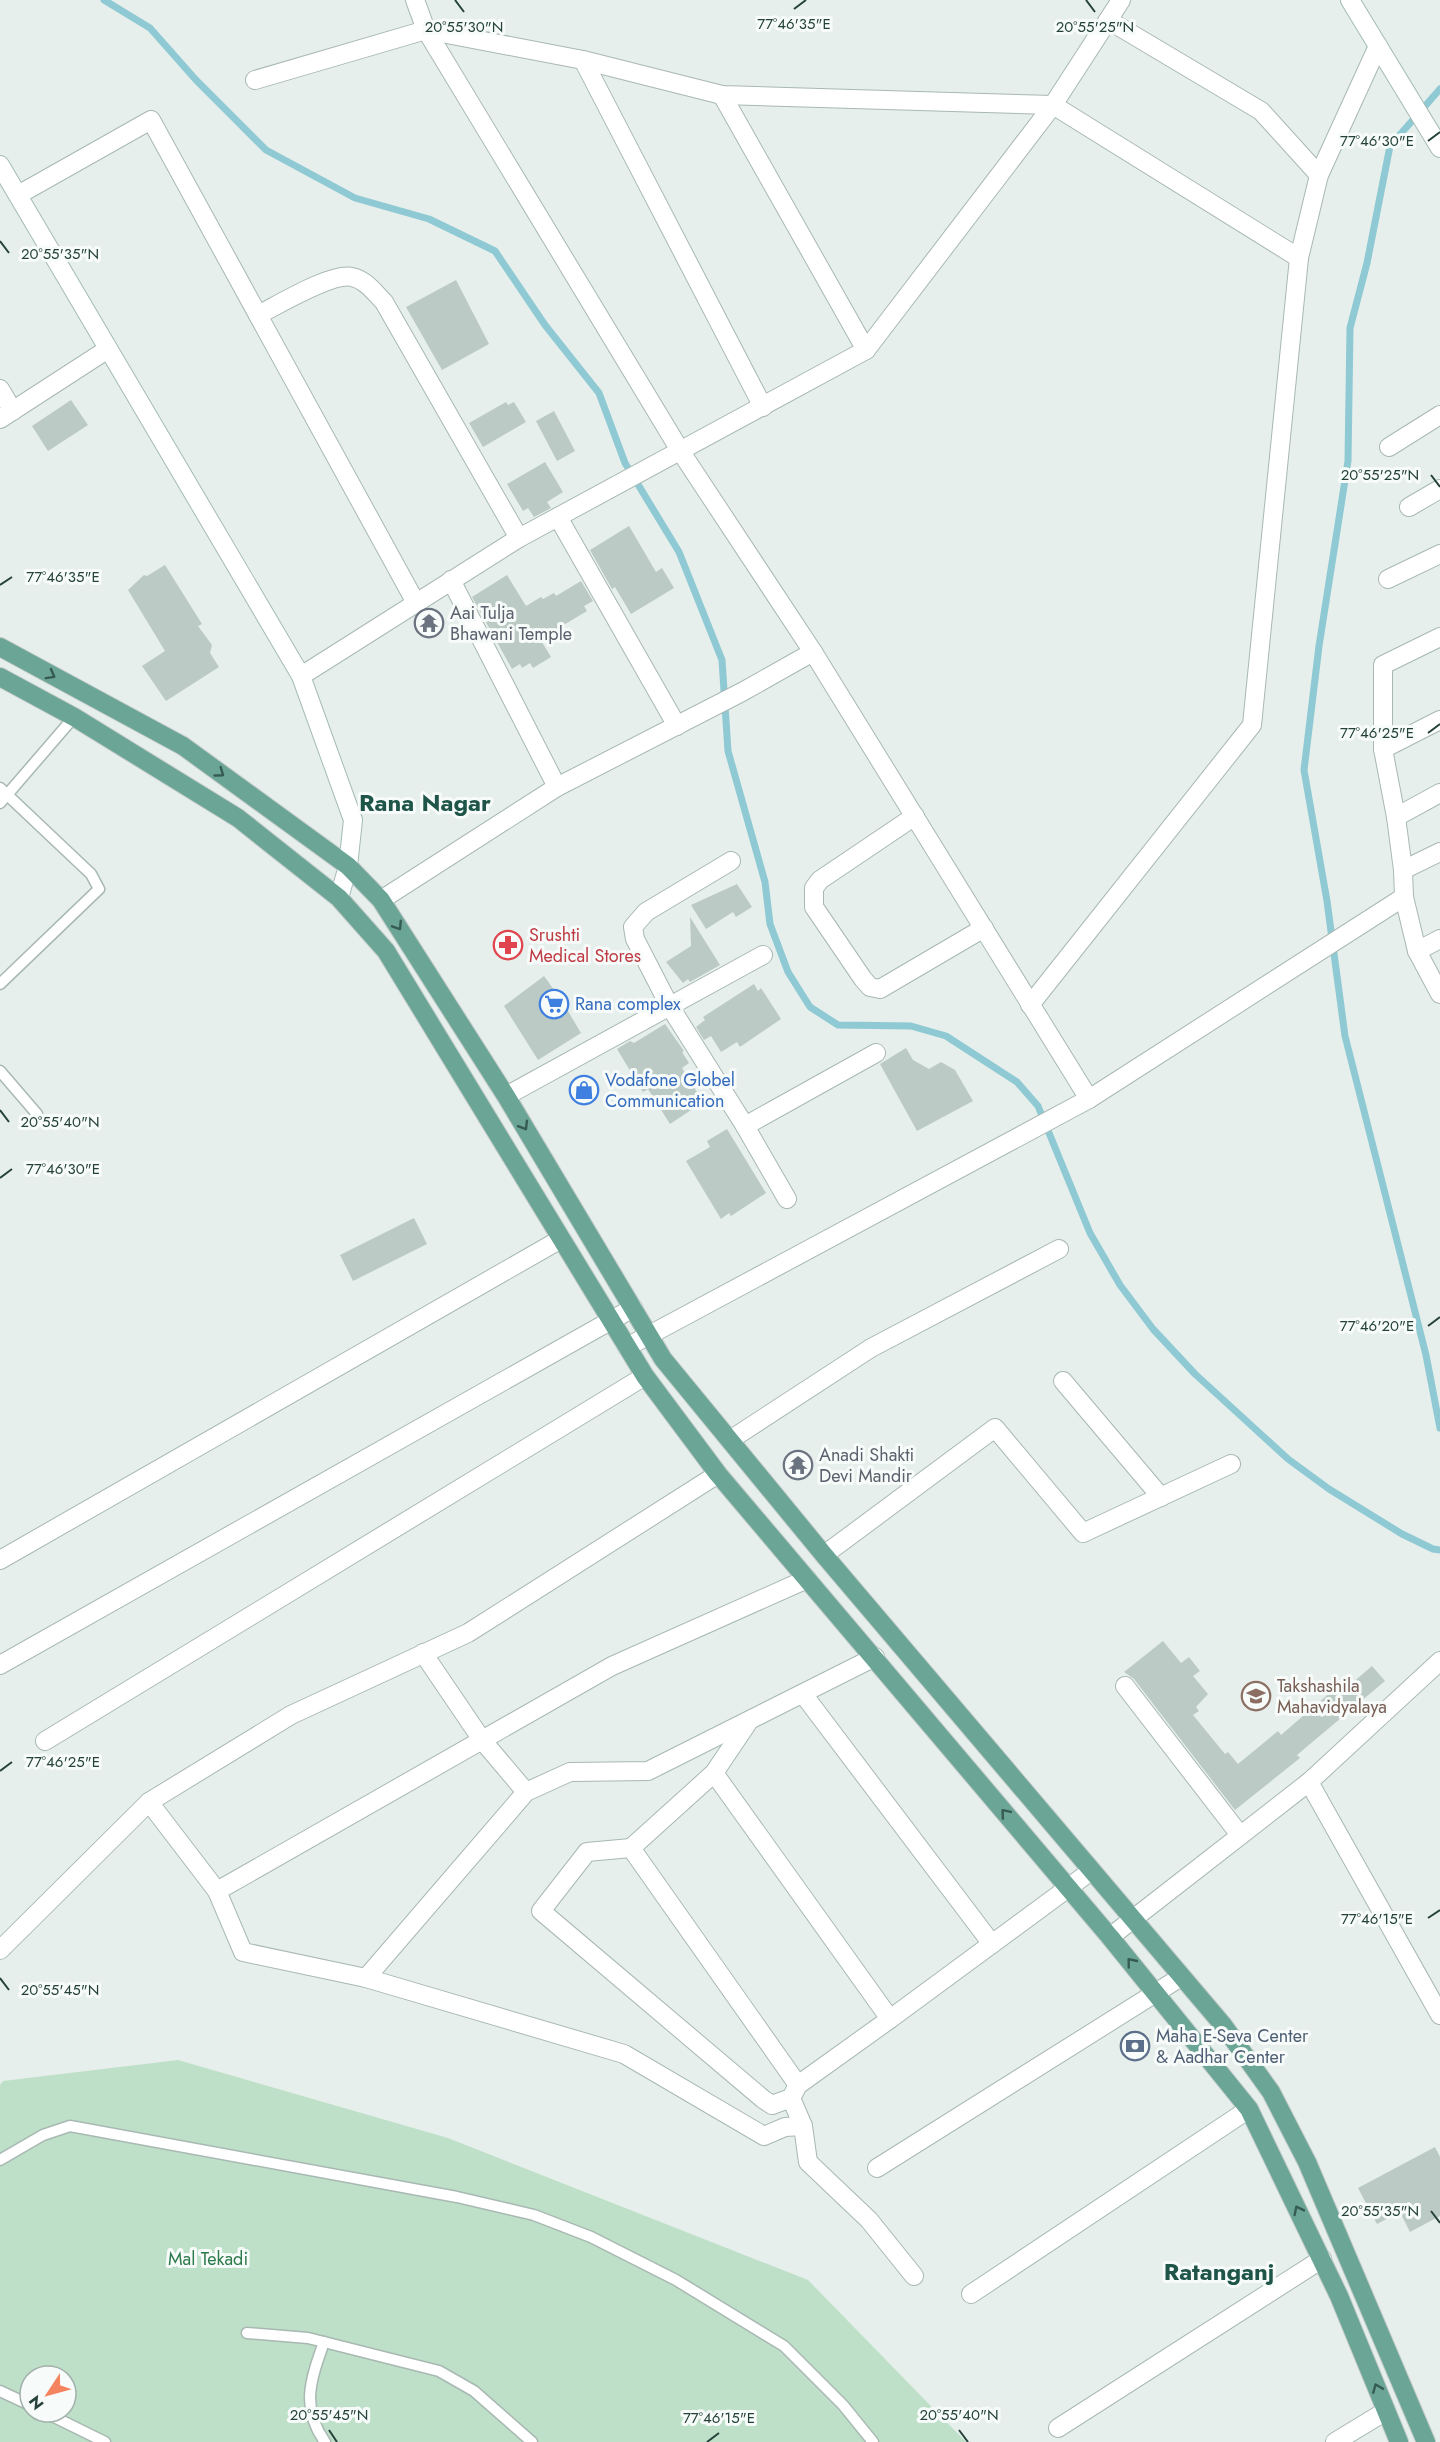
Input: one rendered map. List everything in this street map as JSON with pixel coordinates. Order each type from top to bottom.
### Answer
[{"type":"main road","points":[[0,647],[183,746],[348,866],[381,900],[506,1096],[663,1359],[824,1555],[1223,2025],[1271,2092],[1307,2162],[1426,2442]]},
{"type":"main road","points":[[0,677],[74,717],[238,818],[339,898],[386,951],[645,1376],[718,1474],[1110,1937],[1249,2109],[1322,2259],[1399,2442]]},
{"type":"street","points":[[415,0],[426,30],[681,452],[813,652],[1089,1099]]},
{"type":"street","points":[[301,676],[519,538],[866,351],[1053,105],[1121,0]]},
{"type":"street","points":[[1350,0],[1440,148]]},
{"type":"street","points":[[1108,20],[1260,111],[1319,175]]},
{"type":"street","points":[[255,80],[426,30],[583,60],[722,95],[1053,105],[1299,258]]},
{"type":"street","points":[[1030,1005],[1252,725],[1299,258],[1319,175],[1378,46]]},
{"type":"street","points":[[583,60],[763,407]]},
{"type":"street","points":[[722,95],[866,351]]},
{"type":"street","points":[[18,195],[151,120],[416,603]]},
{"type":"street","points":[[0,165],[301,676],[353,820],[348,866],[339,898]]},
{"type":"street","points":[[258,315],[332,279],[350,276],[366,283],[384,302],[519,538]]},
{"type":"street","points":[[0,389],[6,415],[108,349]]},
{"type":"street","points":[[1389,447],[1440,415]]},
{"type":"street","points":[[1409,507],[1440,489]]},
{"type":"street","points":[[558,518],[676,726]]},
{"type":"street","points":[[1388,579],[1440,554]]},
{"type":"street","points":[[451,580],[557,787]]},
{"type":"street","points":[[1440,637],[1383,665],[1383,749],[1396,818],[1404,897],[1417,951],[1440,994]]},
{"type":"street","points":[[381,900],[557,787],[708,710],[813,652]]},
{"type":"street","points":[[1383,749],[1440,720]]},
{"type":"street","points":[[1396,818],[1440,793]]},
{"type":"street","points":[[915,816],[820,880],[814,888],[814,907],[863,979],[870,987],[880,989],[984,928]]},
{"type":"street","points":[[1403,870],[1440,852]]},
{"type":"street","points":[[731,861],[646,912],[633,927],[635,939],[669,1005],[745,1126],[787,1199]]},
{"type":"street","points":[[627,1347],[1089,1099],[1326,947],[1350,929],[1404,897]]},
{"type":"street","points":[[1417,951],[1440,939]]},
{"type":"street","points":[[506,1096],[763,955]]},
{"type":"street","points":[[745,1126],[876,1053]]},
{"type":"street","points":[[0,1560],[561,1239]]},
{"type":"street","points":[[730,1440],[871,1348],[1059,1249]]},
{"type":"street","points":[[0,1665],[633,1308]]},
{"type":"street","points":[[45,1741],[645,1376]]},
{"type":"street","points":[[1063,1382],[1161,1497]]},
{"type":"street","points":[[824,1555],[995,1428],[1083,1533],[1231,1464]]},
{"type":"street","points":[[0,1950],[149,1802],[291,1715],[468,1633],[718,1474]]},
{"type":"street","points":[[217,1891],[612,1666],[807,1579]]},
{"type":"street","points":[[423,1653],[482,1740],[526,1792]]},
{"type":"street","points":[[366,1978],[526,1792],[570,1772],[648,1771],[747,1724],[875,1657]]},
{"type":"street","points":[[1110,1937],[1309,1782],[1439,1665]]},
{"type":"street","points":[[1125,1686],[1240,1835]]},
{"type":"street","points":[[803,1694],[992,1944]]},
{"type":"street","points":[[747,1724],[714,1773],[631,1848],[588,1852],[542,1911],[772,2105],[795,2091],[1091,1871]]},
{"type":"street","points":[[714,1773],[890,2019]]},
{"type":"street","points":[[1309,1782],[1440,2015]]},
{"type":"street","points":[[149,1802],[217,1891],[243,1952],[366,1978],[624,2054],[744,2122],[760,2134],[768,2135],[785,2127],[803,2126]]},
{"type":"street","points":[[631,1848],[795,2091],[803,2126],[805,2154],[813,2170],[869,2220],[914,2276]]},
{"type":"street","points":[[877,2168],[1181,1977]]},
{"type":"street","points":[[971,2294],[1249,2109]]},
{"type":"street","points":[[1058,2428],[1322,2259]]},
{"type":"street","points":[[1335,2442],[1386,2411]]},
{"type":"lane","points":[[0,984],[99,889],[91,874],[3,795],[74,717]]},
{"type":"lane","points":[[0,1071],[37,1114]]},
{"type":"lane","points":[[0,2160],[43,2135],[70,2126],[445,2195],[534,2215],[591,2237],[676,2280],[784,2346],[843,2405],[873,2442]]},
{"type":"lane","points":[[247,2332],[324,2342],[439,2370],[474,2391],[532,2442]]},
{"type":"lane","points":[[324,2342],[310,2383],[310,2406],[316,2428],[325,2442]]},
{"type":"lane","points":[[0,2391],[18,2399]]},
{"type":"lane","points":[[68,2424],[105,2442]]},
{"type":"green space","name":"Mal Tekadi","points":[[178,2060],[448,2138],[808,2280],[966,2442],[0,2442],[0,2085],[3,2081]]},
{"type":"building","points":[[456,280],[489,344],[442,370],[406,307]]},
{"type":"building","points":[[71,400],[88,425],[48,451],[32,426]]},
{"type":"building","points":[[506,402],[508,405],[514,402],[526,422],[483,447],[469,423]]},
{"type":"building","points":[[554,411],[575,451],[557,461],[536,421]]},
{"type":"building","points":[[545,462],[563,492],[547,502],[551,508],[534,517],[528,508],[523,511],[507,484]]},
{"type":"building","points":[[629,526],[656,572],[662,568],[674,588],[631,614],[615,587],[612,589],[590,550]]},
{"type":"building","points":[[165,565],[202,624],[198,626],[212,645],[210,653],[219,667],[166,701],[142,666],[165,651],[128,590],[144,575],[147,576]]},
{"type":"building","points":[[507,575],[526,606],[541,597],[543,599],[554,593],[556,596],[581,581],[593,601],[584,606],[587,611],[540,639],[551,657],[533,668],[530,663],[522,668],[520,664],[512,669],[472,597]]},
{"type":"building","points":[[737,884],[752,907],[736,917],[733,912],[706,929],[691,905]]},
{"type":"building","points":[[690,917],[720,965],[690,982],[688,979],[683,983],[666,962],[691,946]]},
{"type":"building","points":[[544,976],[581,1033],[538,1060],[504,1006]]},
{"type":"building","points":[[754,984],[758,991],[761,988],[781,1019],[740,1047],[737,1042],[721,1052],[711,1036],[704,1040],[696,1027],[705,1020],[703,1017]]},
{"type":"building","points":[[665,1024],[684,1051],[682,1052],[689,1063],[682,1068],[703,1102],[670,1124],[648,1089],[643,1092],[617,1049],[630,1041],[634,1043]]},
{"type":"building","points":[[906,1048],[913,1060],[929,1069],[941,1062],[955,1070],[973,1101],[917,1131],[880,1064]]},
{"type":"building","points":[[727,1129],[766,1193],[731,1216],[729,1213],[721,1219],[686,1161],[710,1147],[707,1141]]},
{"type":"building","points":[[414,1218],[427,1244],[353,1281],[340,1255]]},
{"type":"building","points":[[1163,1641],[1181,1663],[1189,1657],[1200,1671],[1193,1676],[1208,1694],[1196,1707],[1199,1711],[1193,1715],[1225,1754],[1228,1752],[1238,1764],[1278,1731],[1281,1735],[1346,1679],[1350,1685],[1372,1666],[1385,1681],[1297,1755],[1300,1758],[1235,1810],[1134,1679],[1124,1672]]},
{"type":"building","points":[[1435,2147],[1440,2157],[1440,2216],[1410,2232],[1400,2212],[1377,2224],[1358,2188]]},
{"type":"waterway","points":[[104,0],[150,28],[196,80],[266,150],[355,198],[429,219],[495,251],[545,325],[599,393],[625,463],[679,552],[722,660],[728,751],[765,882],[770,924],[788,972],[810,1007],[838,1025],[911,1026],[946,1036],[1017,1082],[1038,1106],[1090,1233],[1120,1285],[1153,1329],[1195,1374],[1288,1459],[1329,1489],[1402,1534],[1440,1550]]},
{"type":"waterway","points":[[1440,89],[1390,146],[1367,263],[1350,328],[1348,461],[1319,646],[1304,770],[1327,901],[1345,1036],[1426,1355],[1440,1428]]},
{"type":"place","name":"Aai Tulja Bhawani Temple","points":[[429,623]]},
{"type":"place","name":"Srushti Medical Stores","points":[[508,945]]},
{"type":"place","name":"Rana complex","points":[[554,1004]]},
{"type":"place","name":"Vodafone Globel Communication","points":[[584,1090]]},
{"type":"place","name":"Anadi Shakti Devi Mandir","points":[[798,1465]]},
{"type":"place","name":"Takshashila Mahavidyalaya","points":[[1256,1696]]},
{"type":"place","name":"Maha E-Seva Center & Aadhar Center","points":[[1135,2046]]},
{"type":"district","name":"Rana Nagar","points":[[425,802]]},
{"type":"district","name":"Ratanganj","points":[[1219,2271]]}]
